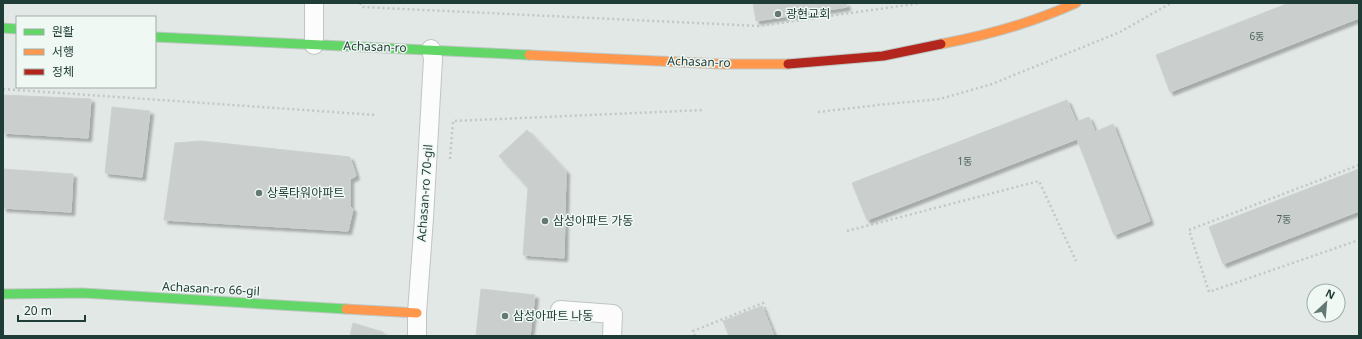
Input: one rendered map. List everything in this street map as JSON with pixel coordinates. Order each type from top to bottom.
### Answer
[{"type":"main road","name":"Achasan-ro","points":[[156,37],[722,64],[779,65],[882,56],[983,36],[1047,16],[1076,3]]},
{"type":"main road","points":[[3,28],[16,29]]},
{"type":"main road","name":"Achasan-ro 66-gil","points":[[3,294],[83,293],[417,314]]},
{"type":"street","points":[[314,3],[314,45]]},
{"type":"street","name":"Achasan-ro 70-gil","points":[[417,336],[417,314],[433,59],[431,49]]},
{"type":"street","points":[[560,310],[613,314],[612,336]]},
{"type":"path","points":[[360,3],[362,7],[759,26],[921,3]]},
{"type":"path","points":[[818,112],[940,99],[992,84],[1120,32],[1171,3]]},
{"type":"path","points":[[3,89],[376,115]]},
{"type":"path","points":[[453,122],[704,110]]},
{"type":"path","points":[[1359,165],[1189,230],[1209,292],[1359,240]]},
{"type":"path","points":[[848,231],[1039,181],[1076,261]]},
{"type":"path","points":[[695,336],[693,331],[764,304],[776,336]]},
{"type":"building","name":"광현교회","points":[[753,3],[846,3],[847,7],[756,21]]},
{"type":"building","points":[[1289,3],[1359,3],[1359,18],[1170,92],[1156,55]]},
{"type":"building","points":[[3,95],[91,99],[88,138],[3,133]]},
{"type":"building","points":[[1067,100],[1076,122],[1089,117],[1095,132],[1113,124],[1150,221],[1114,235],[1077,139],[867,220],[852,183]]},
{"type":"building","points":[[112,107],[150,111],[142,177],[105,173]]},
{"type":"building","name":"삼성아파트 가동","points":[[527,130],[566,171],[564,258],[523,255],[528,187],[499,156]]},
{"type":"building","name":"상록타워아파트","points":[[201,141],[350,157],[356,176],[350,179],[350,206],[353,209],[348,231],[164,220],[175,143]]},
{"type":"building","points":[[3,169],[73,174],[71,212],[3,208]]},
{"type":"building","points":[[1359,169],[1359,211],[1223,264],[1209,227]]},
{"type":"building","name":"삼성아파트 나동","points":[[481,289],[535,295],[530,336],[476,336]]},
{"type":"building","points":[[762,306],[774,336],[729,336],[723,321]]},
{"type":"building","points":[[353,323],[383,332],[384,336],[350,336]]},
{"type":"traffic: fast","points":[[3,28],[16,29]]},
{"type":"traffic: fast","points":[[156,37],[529,55]]},
{"type":"traffic: fast","points":[[3,294],[83,293],[346,309]]},
{"type":"traffic: slow","points":[[941,44],[1010,28],[1043,17],[1076,3]]},
{"type":"traffic: slow","points":[[529,55],[722,64],[788,64]]},
{"type":"traffic: slow","points":[[346,309],[417,313]]},
{"type":"traffic: jam","points":[[788,64],[883,56],[941,44]]},
{"type":"place","name":"광현교회","points":[[778,14]]},
{"type":"place","name":"상록타워아파트","points":[[259,193]]},
{"type":"place","name":"삼성아파트 가동","points":[[545,221]]},
{"type":"place","name":"삼성아파트 나동","points":[[505,316]]}]
